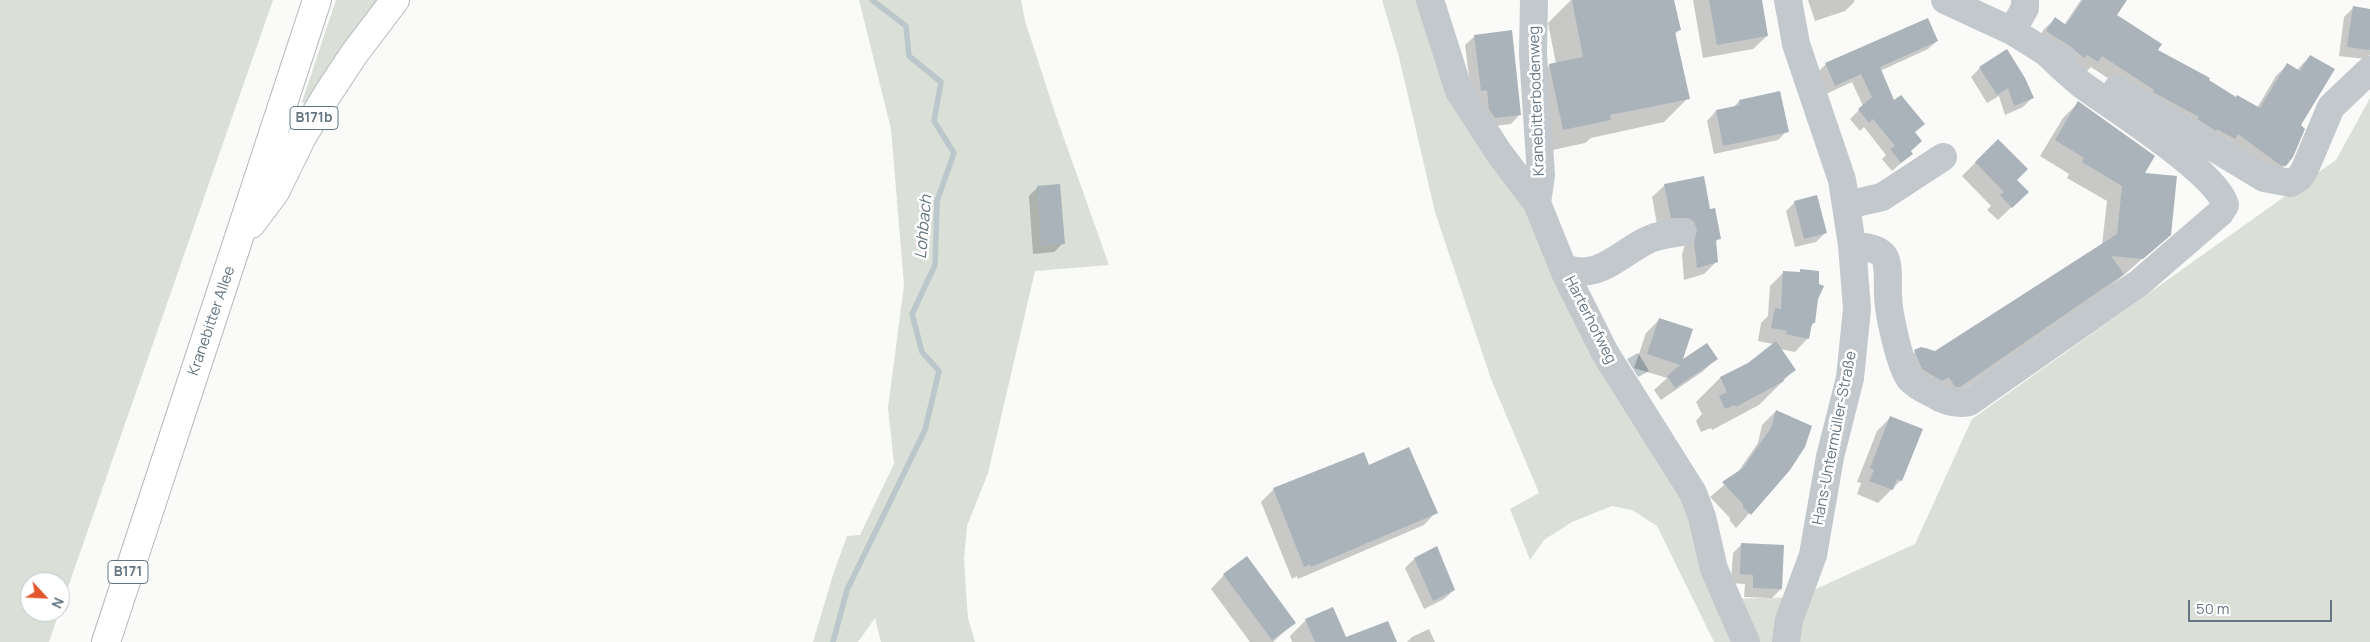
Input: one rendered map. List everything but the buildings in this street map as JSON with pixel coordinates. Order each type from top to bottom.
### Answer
[{"type":"main road","name":"Kranebitter Allee","points":[[106,642],[317,0]]},
{"type":"main road","name":"B171b","points":[[240,239],[275,192],[302,138],[327,95],[354,54],[395,0]]},
{"type":"street","name":"Harterhofweg","points":[[1430,0],[1459,91],[1499,153],[1538,203],[1564,267],[1605,353],[1693,493],[1702,517],[1714,569],[1746,642]]},
{"type":"street","name":"Kranebitterbodenweg","points":[[1534,0],[1533,54],[1541,175],[1538,203]]},
{"type":"street","name":"Hans-Untermüller-Straße","points":[[1786,642],[1789,620],[1813,555],[1830,457],[1850,378],[1857,309],[1852,245],[1842,180],[1796,44],[1788,0]]},
{"type":"street","points":[[2012,31],[2025,8],[2025,0]]},
{"type":"street","points":[[1852,245],[1873,249],[1884,257],[1887,266],[1889,313],[1910,379],[1917,386],[1940,398],[1963,404],[1990,388],[2138,283],[2220,213],[2225,206],[2224,200],[2211,184],[2164,142],[2081,84],[2047,53],[2012,31],[1950,1]]},
{"type":"street","points":[[2047,53],[2075,64],[2264,178],[2288,183],[2295,181],[2304,171],[2331,107],[2370,70]]},
{"type":"street","points":[[1846,205],[1882,197],[1943,157]]},
{"type":"street","points":[[1564,267],[1573,272],[1592,272],[1608,265],[1646,240],[1682,232]]},
{"type":"shaded area","points":[[0,0],[273,0],[70,581],[70,572],[20,572],[20,622],[56,622],[49,642],[0,642]]},
{"type":"shaded area","points":[[336,0],[382,0],[308,106],[302,102]]},
{"type":"shaded area","points":[[859,0],[1021,0],[1025,21],[1056,116],[1109,265],[1035,271],[988,473],[967,526],[964,559],[966,591],[968,618],[975,642],[881,642],[875,618],[858,642],[813,642],[847,536],[860,535],[894,464],[888,408],[904,285],[891,129]]},
{"type":"shaded area","points":[[1382,0],[1430,0],[1459,91],[1658,438],[1725,599],[1798,597],[1915,544],[1972,419],[2336,160],[2370,98],[2370,642],[1714,642],[1657,526],[1632,510],[1612,506],[1572,522],[1544,540],[1530,560],[1510,509],[1539,493],[1491,379],[1435,212],[1399,57]]},
{"type":"shaded area","points":[[1638,353],[1649,371],[1638,377],[1627,359]]},
{"type":"waterway","name":"Lohbach","points":[[833,642],[847,590],[925,430],[939,371],[922,352],[912,314],[935,265],[937,201],[954,153],[934,121],[941,82],[909,56],[906,26],[872,0]]}]
